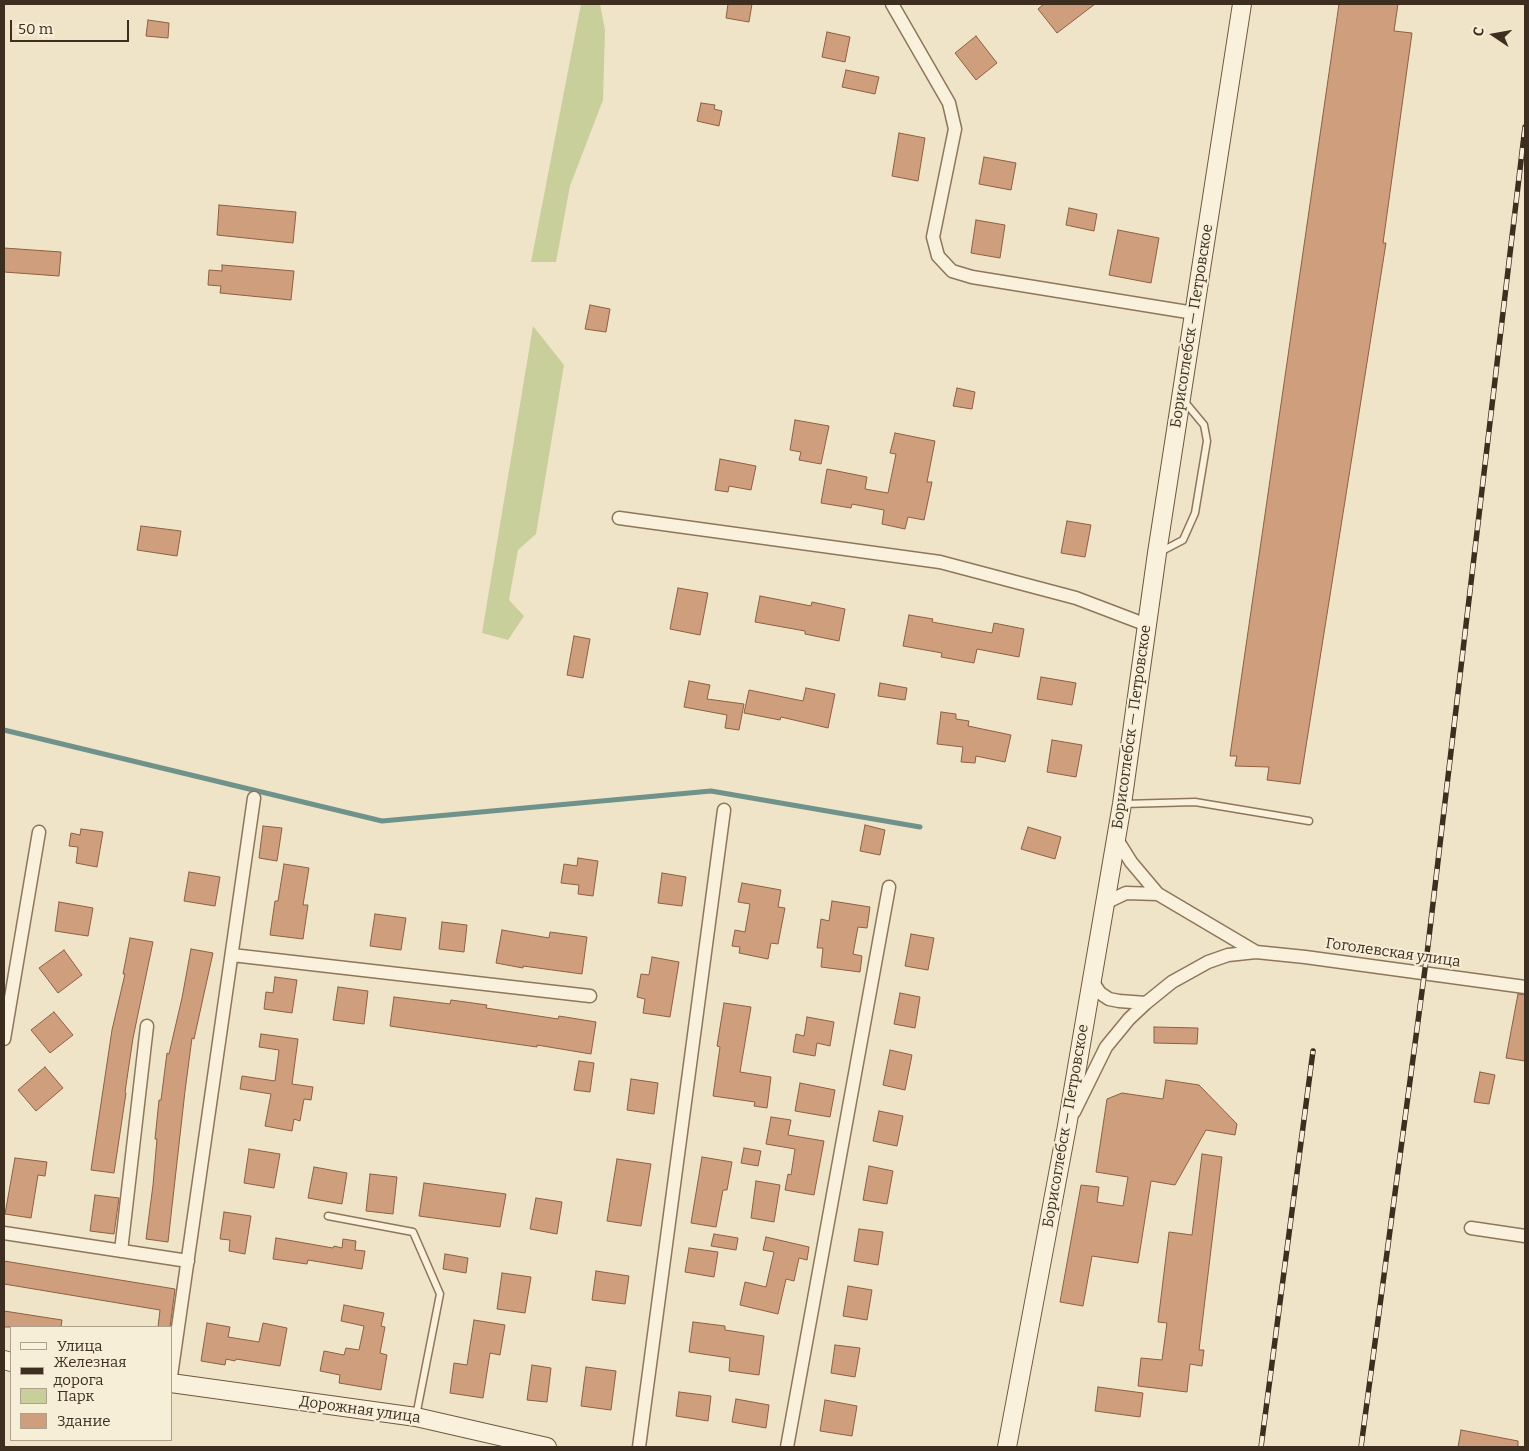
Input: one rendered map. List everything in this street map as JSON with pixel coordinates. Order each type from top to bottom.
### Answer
[{"type":"street","points":[[892,4],[949,103],[955,129],[933,237],[938,256],[952,271],[972,277],[1194,313]]},
{"type":"street","name":"Борисоглебск — Петровское","points":[[1007,1447],[1067,1126],[1122,804],[1157,554],[1242,4]]},
{"type":"street","points":[[618,518],[940,562],[1076,598],[1147,625]]},
{"type":"street","points":[[172,1369],[254,798]]},
{"type":"street","points":[[639,1447],[724,810]]},
{"type":"street","points":[[4,1039],[8,985],[39,832]]},
{"type":"street","points":[[1116,838],[1131,862],[1158,894],[1256,952]]},
{"type":"street","points":[[787,1447],[889,886]]},
{"type":"street","points":[[1105,902],[1126,893],[1158,894]]},
{"type":"street","points":[[1067,1126],[1106,1047],[1129,1019],[1146,1003],[1172,982],[1208,962],[1228,955],[1256,952]]},
{"type":"street","name":"Гоголевская улица","points":[[1256,952],[1525,987]]},
{"type":"street","points":[[232,955],[590,996]]},
{"type":"street","points":[[1092,980],[1100,993],[1109,998],[1119,1001],[1146,1003]]},
{"type":"street","points":[[121,1251],[147,1026]]},
{"type":"street","points":[[1471,1228],[1525,1236]]},
{"type":"street","points":[[4,1233],[188,1261]]},
{"type":"street","name":"Дорожная улица","points":[[172,1383],[416,1417],[547,1447]]},
{"type":"lane","points":[[1157,554],[1183,540],[1194,513],[1207,441],[1204,425],[1181,398]]},
{"type":"lane","points":[[1122,804],[1195,802],[1309,821]]},
{"type":"lane","points":[[328,1216],[413,1232],[440,1294],[416,1417]]},
{"type":"green space","points":[[581,4],[600,4],[605,30],[603,100],[570,186],[556,262],[531,262]]},
{"type":"green space","points":[[533,326],[564,365],[536,534],[518,550],[509,600],[524,616],[508,640],[482,633]]},
{"type":"building","points":[[728,4],[752,4],[749,22],[726,18]]},
{"type":"building","points":[[1044,4],[1095,4],[1057,33],[1038,9]]},
{"type":"building","points":[[1339,4],[1398,4],[1394,31],[1412,33],[1383,243],[1386,243],[1300,784],[1267,780],[1269,767],[1235,766],[1237,756],[1230,756]]},
{"type":"building","points":[[148,20],[169,23],[168,38],[146,36]]},
{"type":"building","points":[[827,32],[850,37],[845,62],[822,57]]},
{"type":"building","points":[[976,36],[997,63],[976,80],[955,53]]},
{"type":"building","points":[[846,70],[879,77],[875,94],[842,87]]},
{"type":"building","points":[[701,103],[715,105],[714,109],[722,111],[719,126],[697,121]]},
{"type":"building","points":[[899,133],[925,138],[918,181],[892,176]]},
{"type":"building","points":[[984,157],[1016,163],[1011,190],[979,184]]},
{"type":"building","points":[[219,205],[296,212],[293,243],[217,235]]},
{"type":"building","points":[[1069,208],[1097,214],[1094,231],[1066,225]]},
{"type":"building","points":[[976,220],[1005,225],[1000,258],[971,253]]},
{"type":"building","points":[[1118,230],[1159,238],[1151,283],[1109,275]]},
{"type":"building","points":[[4,248],[61,252],[59,276],[4,272]]},
{"type":"building","points":[[222,265],[294,271],[291,300],[220,293],[221,286],[208,285],[209,270],[222,271]]},
{"type":"building","points":[[590,305],[610,309],[606,332],[585,329]]},
{"type":"building","points":[[957,388],[975,392],[972,409],[953,406]]},
{"type":"building","points":[[795,420],[829,426],[821,464],[799,460],[801,452],[790,450]]},
{"type":"building","points":[[895,433],[935,441],[927,482],[932,482],[924,520],[908,517],[905,529],[882,524],[884,510],[852,504],[851,508],[821,503],[827,469],[867,477],[865,489],[888,493],[896,454],[890,453]]},
{"type":"building","points":[[720,459],[756,466],[751,490],[729,486],[728,492],[715,490]]},
{"type":"building","points":[[1067,521],[1091,525],[1085,557],[1061,553]]},
{"type":"building","points":[[141,526],[181,531],[177,556],[137,550]]},
{"type":"building","points":[[678,588],[708,593],[700,635],[670,629]]},
{"type":"building","points":[[760,596],[811,606],[812,602],[845,609],[839,641],[805,634],[805,631],[755,622]]},
{"type":"building","points":[[909,615],[933,619],[932,622],[992,633],[994,623],[1024,629],[1019,657],[977,649],[974,663],[941,657],[942,653],[903,646]]},
{"type":"building","points":[[574,636],[590,639],[583,678],[567,675]]},
{"type":"building","points":[[1041,677],[1076,683],[1072,705],[1037,699]]},
{"type":"building","points":[[689,681],[710,685],[707,699],[744,704],[739,730],[725,728],[727,715],[684,707]]},
{"type":"building","points":[[880,683],[907,688],[905,700],[878,696]]},
{"type":"building","points":[[806,688],[835,694],[828,728],[781,717],[780,720],[744,713],[749,690],[803,701]]},
{"type":"building","points":[[941,712],[956,714],[956,719],[969,721],[968,726],[1011,735],[1005,762],[976,756],[975,763],[961,762],[963,747],[937,744]]},
{"type":"building","points":[[1052,740],[1082,745],[1076,777],[1047,772]]},
{"type":"building","points":[[865,825],[885,830],[880,855],[860,851]]},
{"type":"building","points":[[263,826],[282,828],[277,861],[259,858]]},
{"type":"building","points":[[1028,827],[1061,837],[1055,859],[1021,849]]},
{"type":"building","points":[[81,829],[103,832],[97,867],[76,863],[78,847],[69,846],[71,833],[80,835]]},
{"type":"building","points":[[578,858],[598,861],[593,896],[578,894],[579,885],[561,883],[564,864],[577,866]]},
{"type":"building","points":[[284,864],[309,868],[303,905],[308,905],[303,939],[270,935],[275,901],[278,901]]},
{"type":"building","points":[[189,872],[220,877],[215,906],[184,901]]},
{"type":"building","points":[[662,873],[686,877],[682,906],[658,903]]},
{"type":"building","points":[[742,883],[781,890],[778,907],[785,908],[778,944],[771,943],[768,959],[739,953],[740,947],[732,946],[735,930],[745,932],[750,904],[738,902]]},
{"type":"building","points":[[832,901],[870,907],[867,928],[858,927],[853,954],[862,956],[860,972],[821,967],[823,948],[817,948],[821,919],[829,921]]},
{"type":"building","points":[[59,902],[93,908],[88,936],[55,931]]},
{"type":"building","points":[[375,914],[406,918],[401,950],[370,946]]},
{"type":"building","points":[[442,922],[467,925],[464,952],[439,949]]},
{"type":"building","points":[[502,930],[549,938],[550,932],[587,937],[582,974],[523,966],[523,968],[496,963]]},
{"type":"building","points":[[911,934],[934,938],[928,970],[905,966]]},
{"type":"building","points":[[130,938],[153,942],[133,1038],[114,1173],[91,1170],[112,1030],[125,974],[123,974]]},
{"type":"building","points":[[191,949],[213,953],[194,1039],[192,1038],[168,1242],[146,1239],[153,1185],[159,1100],[161,1100],[167,1053],[169,1054],[182,998]]},
{"type":"building","points":[[64,950],[82,975],[58,993],[39,968]]},
{"type":"building","points":[[652,957],[679,962],[670,1017],[643,1013],[645,999],[637,997],[641,974],[649,975]]},
{"type":"building","points":[[275,977],[297,980],[292,1013],[264,1009],[266,992],[273,993]]},
{"type":"building","points":[[338,987],[368,991],[364,1024],[333,1020]]},
{"type":"building","points":[[900,993],[920,997],[915,1028],[894,1024]]},
{"type":"building","points":[[1518,994],[1525,995],[1525,1061],[1506,1058]]},
{"type":"building","points":[[394,997],[450,1004],[451,1000],[487,1005],[486,1008],[558,1019],[559,1016],[596,1022],[591,1054],[390,1026]]},
{"type":"building","points":[[724,1003],[751,1007],[740,1072],[771,1077],[767,1108],[754,1106],[755,1102],[713,1096],[720,1047],[717,1046]]},
{"type":"building","points":[[54,1012],[73,1035],[50,1053],[31,1030]]},
{"type":"building","points":[[807,1017],[834,1022],[830,1046],[817,1043],[815,1056],[793,1052],[796,1034],[804,1036]]},
{"type":"building","points":[[1154,1027],[1198,1028],[1197,1044],[1154,1043]]},
{"type":"building","points":[[261,1034],[298,1039],[292,1084],[313,1087],[311,1100],[304,1099],[300,1121],[294,1119],[292,1131],[265,1126],[271,1094],[240,1089],[242,1076],[275,1081],[279,1050],[259,1047]]},
{"type":"building","points":[[890,1050],[912,1055],[905,1090],[883,1085]]},
{"type":"building","points":[[579,1061],[594,1063],[590,1092],[574,1090]]},
{"type":"building","points":[[45,1067],[63,1088],[36,1111],[18,1090]]},
{"type":"building","points":[[1480,1072],[1495,1075],[1489,1104],[1474,1102]]},
{"type":"building","points":[[631,1079],[658,1083],[654,1114],[627,1110]]},
{"type":"building","points":[[1166,1080],[1199,1085],[1237,1124],[1235,1135],[1206,1130],[1175,1185],[1151,1181],[1138,1263],[1092,1256],[1083,1306],[1060,1302],[1081,1185],[1099,1187],[1097,1202],[1123,1206],[1128,1177],[1096,1172],[1107,1099],[1122,1093],[1163,1099]]},
{"type":"building","points":[[800,1083],[835,1090],[830,1117],[795,1111]]},
{"type":"building","points":[[879,1111],[903,1116],[897,1146],[873,1141]]},
{"type":"building","points":[[771,1117],[791,1120],[788,1135],[824,1141],[814,1195],[785,1190],[788,1174],[791,1175],[795,1149],[766,1144]]},
{"type":"building","points":[[744,1148],[761,1151],[758,1166],[741,1163]]},
{"type":"building","points":[[249,1149],[280,1154],[274,1188],[244,1183]]},
{"type":"building","points":[[1202,1154],[1222,1157],[1199,1350],[1204,1350],[1202,1366],[1190,1364],[1187,1392],[1138,1386],[1141,1358],[1162,1360],[1167,1323],[1158,1322],[1169,1232],[1192,1235]]},
{"type":"building","points":[[702,1157],[732,1162],[727,1190],[723,1190],[716,1227],[691,1223]]},
{"type":"building","points":[[15,1158],[47,1162],[45,1176],[38,1175],[31,1218],[5,1214]]},
{"type":"building","points":[[617,1159],[651,1164],[641,1226],[607,1221]]},
{"type":"building","points":[[869,1166],[893,1171],[887,1204],[863,1200]]},
{"type":"building","points":[[314,1167],[347,1173],[342,1204],[308,1198]]},
{"type":"building","points":[[370,1174],[397,1177],[393,1214],[366,1211]]},
{"type":"building","points":[[756,1181],[780,1185],[774,1222],[751,1218]]},
{"type":"building","points":[[424,1183],[506,1194],[500,1227],[419,1216]]},
{"type":"building","points":[[95,1195],[119,1198],[114,1234],[90,1231]]},
{"type":"building","points":[[536,1198],[562,1202],[557,1234],[530,1229]]},
{"type":"building","points":[[224,1212],[251,1216],[245,1254],[229,1251],[230,1240],[220,1239]]},
{"type":"building","points":[[859,1229],[883,1232],[878,1265],[854,1261]]},
{"type":"building","points":[[714,1234],[738,1238],[736,1250],[711,1246]]},
{"type":"building","points":[[766,1237],[809,1247],[807,1260],[799,1258],[794,1281],[786,1279],[778,1314],[740,1305],[745,1282],[766,1287],[774,1252],[763,1250]]},
{"type":"building","points":[[276,1238],[333,1248],[334,1246],[342,1248],[343,1239],[356,1241],[355,1250],[365,1251],[362,1269],[308,1260],[307,1264],[273,1259]]},
{"type":"building","points":[[689,1248],[718,1252],[714,1277],[685,1272]]},
{"type":"building","points":[[445,1254],[468,1258],[466,1273],[443,1269]]},
{"type":"building","points":[[4,1261],[175,1289],[170,1326],[158,1326],[160,1310],[4,1284]]},
{"type":"building","points":[[596,1271],[629,1276],[625,1304],[592,1300]]},
{"type":"building","points":[[502,1273],[531,1277],[525,1313],[497,1309]]},
{"type":"building","points":[[848,1286],[872,1290],[867,1320],[843,1316]]},
{"type":"building","points":[[344,1305],[384,1313],[381,1326],[385,1327],[380,1353],[387,1355],[381,1390],[339,1383],[340,1375],[320,1371],[324,1351],[344,1355],[346,1348],[359,1350],[364,1326],[341,1321]]},
{"type":"building","points":[[4,1311],[62,1320],[61,1326],[4,1327]]},
{"type":"building","points":[[474,1320],[505,1325],[500,1355],[490,1353],[483,1398],[450,1393],[454,1363],[467,1365]]},
{"type":"building","points":[[693,1322],[725,1326],[725,1330],[764,1336],[759,1375],[729,1371],[730,1358],[689,1352]]},
{"type":"building","points":[[207,1323],[230,1327],[228,1337],[259,1342],[263,1323],[287,1328],[280,1366],[236,1359],[235,1361],[226,1359],[225,1365],[201,1361]]},
{"type":"building","points":[[835,1345],[860,1348],[855,1377],[831,1373]]},
{"type":"building","points":[[532,1365],[551,1368],[547,1402],[527,1400]]},
{"type":"building","points":[[586,1367],[616,1371],[611,1410],[581,1406]]},
{"type":"building","points":[[1098,1387],[1143,1393],[1140,1417],[1095,1411]]},
{"type":"building","points":[[679,1392],[711,1396],[708,1421],[676,1416]]},
{"type":"building","points":[[736,1399],[769,1405],[766,1428],[732,1422]]},
{"type":"building","points":[[825,1400],[857,1406],[852,1436],[820,1431]]},
{"type":"building","points":[[1461,1430],[1518,1441],[1518,1447],[1458,1447]]},
{"type":"waterway","points":[[4,730],[382,821],[711,791],[920,827]]},
{"type":"railway","points":[[1361,1447],[1427,954],[1525,127]]},
{"type":"railway","points":[[1261,1447],[1313,1051]]}]
